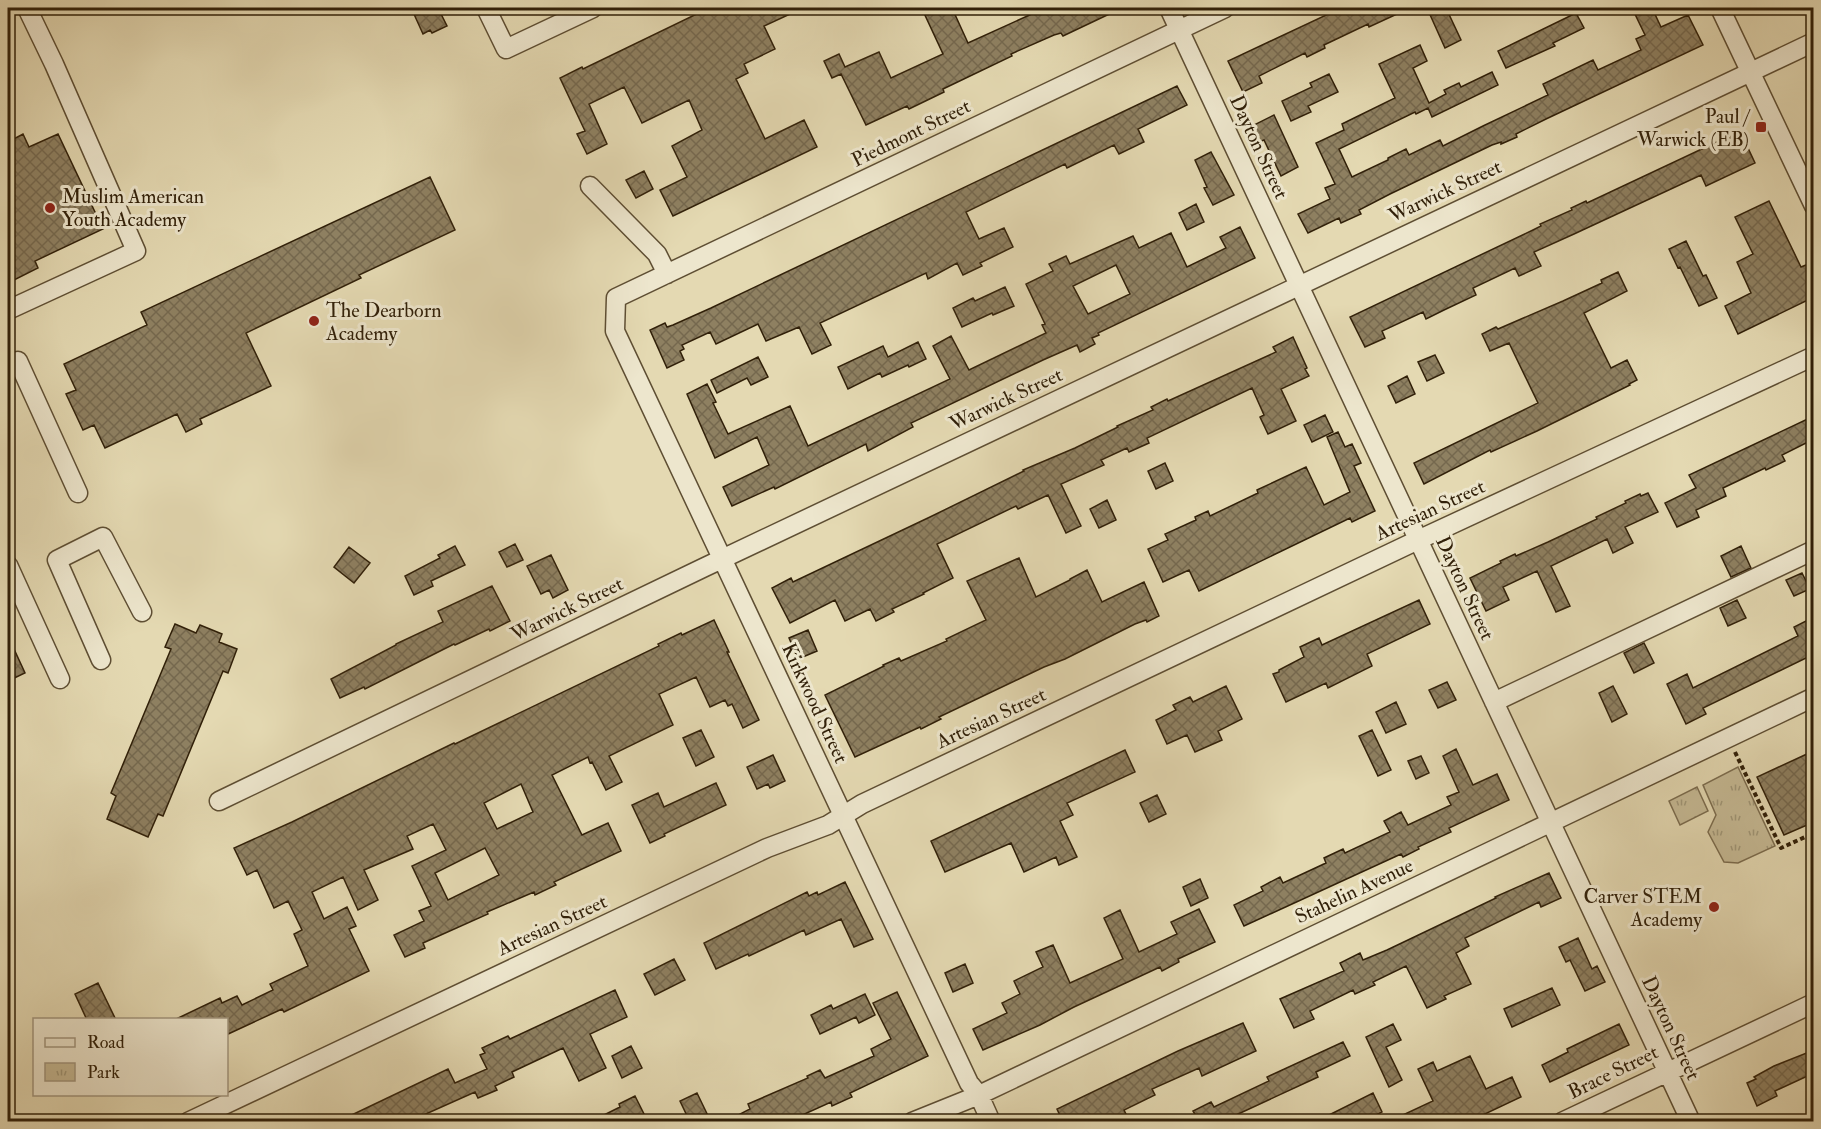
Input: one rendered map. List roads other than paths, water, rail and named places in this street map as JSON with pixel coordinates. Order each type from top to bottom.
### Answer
[{"type":"street","points":[[8,310],[136,251],[27,8]]},
{"type":"street","points":[[486,8],[506,49],[593,8]]},
{"type":"street","name":"Dayton Street","points":[[1169,8],[1690,1122]]},
{"type":"street","name":"Piedmont Street","points":[[616,298],[1225,8]]},
{"type":"street","points":[[1720,8],[1814,206]]},
{"type":"street","name":"Warwick Street","points":[[219,801],[723,559],[1814,42]]},
{"type":"street","points":[[590,186],[657,254],[667,274]]},
{"type":"street","name":"Kirkwood Street","points":[[616,298],[615,331],[969,1083],[979,1095],[991,1122]]},
{"type":"street","name":"Artesian Street","points":[[189,1122],[767,848],[828,825],[862,804],[1418,540],[1814,356]]},
{"type":"street","points":[[8,366],[18,361],[78,493]]},
{"type":"street","points":[[101,660],[57,560],[103,537],[142,612]]},
{"type":"street","points":[[1494,702],[1814,550]]},
{"type":"street","points":[[8,566],[60,679]]},
{"type":"street","name":"Stahelin Avenue","points":[[912,1122],[979,1095],[1814,697]]},
{"type":"street","name":"Brace Street","points":[[1562,1122],[1814,1003]]},
{"type":"place","name":"Paul / Warwick (EB)","points":[[1761,127]]},
{"type":"place","name":"Muslim American Youth Academy","points":[[50,208]]},
{"type":"place","name":"The Dearborn Academy","points":[[314,321]]},
{"type":"place","name":"Carver STEM Academy","points":[[1714,907]]}]
